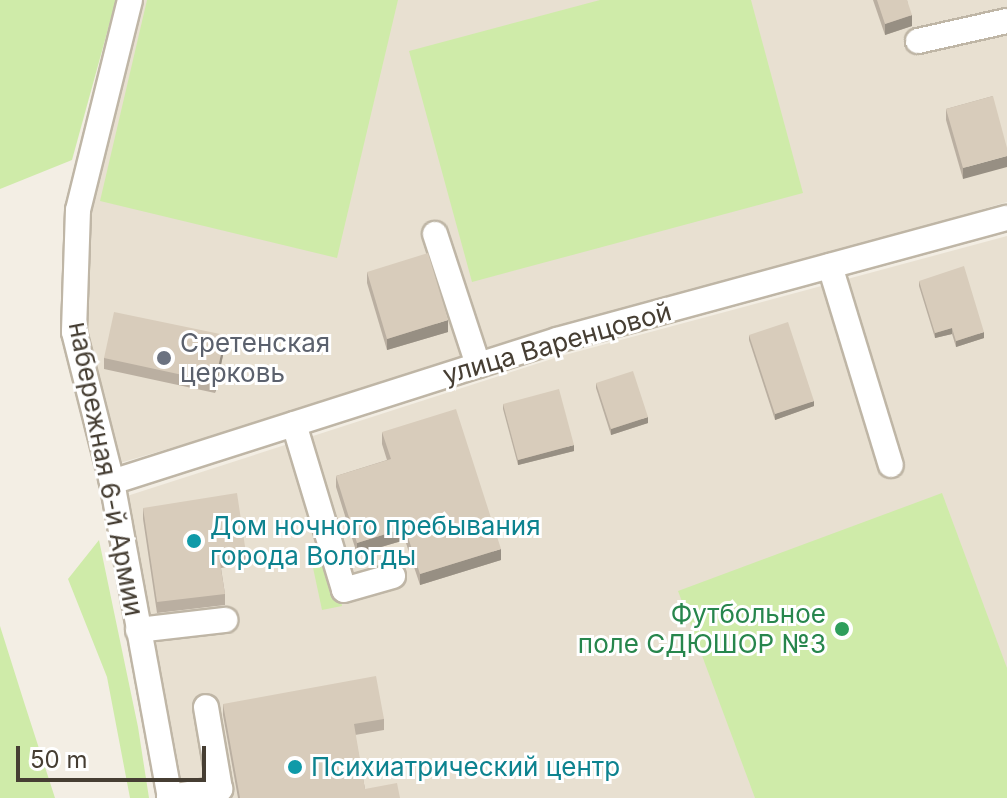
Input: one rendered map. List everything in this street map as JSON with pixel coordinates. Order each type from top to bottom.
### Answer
[{"type":"street","name":"набережная 6-й Армии","points":[[130,0],[78,210],[74,332],[112,482],[170,797]]},
{"type":"street","points":[[918,41],[1007,21]]},
{"type":"street","name":"улица Варенцовой","points":[[112,482],[478,365],[1007,218]]},
{"type":"street","points":[[435,234],[478,365]]},
{"type":"street","points":[[830,266],[891,465]]},
{"type":"street","points":[[294,424],[344,590],[393,576]]},
{"type":"street","points":[[138,630],[225,620]]},
{"type":"street","points":[[170,797],[221,794],[206,707]]},
{"type":"shaded area","points":[[141,0],[1007,0],[1007,202],[120,463],[85,331],[90,211]]},
{"type":"shaded area","points":[[1007,236],[1007,798],[185,798],[127,496],[561,356]]},
{"type":"green space","points":[[0,0],[116,0],[72,160],[0,189]]},
{"type":"green space","points":[[147,0],[398,0],[337,258],[100,201]]},
{"type":"green space","points":[[600,0],[751,0],[803,193],[472,282],[409,51]]},
{"type":"green space","name":"Футбольное поле СДЮШОР №3","points":[[942,493],[1007,668],[1007,798],[755,798],[678,591]]},
{"type":"green space","points":[[99,540],[138,727],[149,798],[130,798],[107,677],[68,579]]},
{"type":"green space","points":[[332,559],[342,606],[322,610],[312,563]]},
{"type":"green space","points":[[0,626],[24,702],[55,798],[0,798]]},
{"type":"building","points":[[877,0],[907,0],[912,15],[885,24]]},
{"type":"building","points":[[993,96],[1007,156],[963,168],[946,109]]},
{"type":"building","points":[[428,253],[448,320],[387,339],[367,272]]},
{"type":"building","points":[[964,266],[984,332],[956,341],[952,328],[935,333],[919,281]]},
{"type":"building","name":"Сретенская церковь","points":[[114,312],[225,335],[215,382],[104,358]]},
{"type":"building","points":[[788,322],[814,401],[775,414],[749,335]]},
{"type":"building","points":[[633,371],[648,417],[611,429],[596,383]]},
{"type":"building","points":[[559,389],[574,445],[518,460],[503,404]]},
{"type":"building","points":[[456,409],[501,549],[420,574],[405,528],[357,543],[336,476],[391,459],[382,432]]},
{"type":"building","name":"Дом ночного пребывания города Вологды","points":[[237,493],[246,553],[219,557],[225,594],[157,602],[143,508]]},
{"type":"building","name":"Психиатрический центр","points":[[376,676],[384,719],[354,724],[365,789],[397,783],[400,798],[240,798],[223,704]]},
{"type":"place","name":"Сретенская церковь","points":[[164,358]]},
{"type":"place","name":"Дом ночного пребывания города Вологды","points":[[194,541]]},
{"type":"place","name":"Футбольное поле СДЮШОР №3","points":[[842,629]]},
{"type":"place","name":"Психиатрический центр","points":[[295,767]]}]
